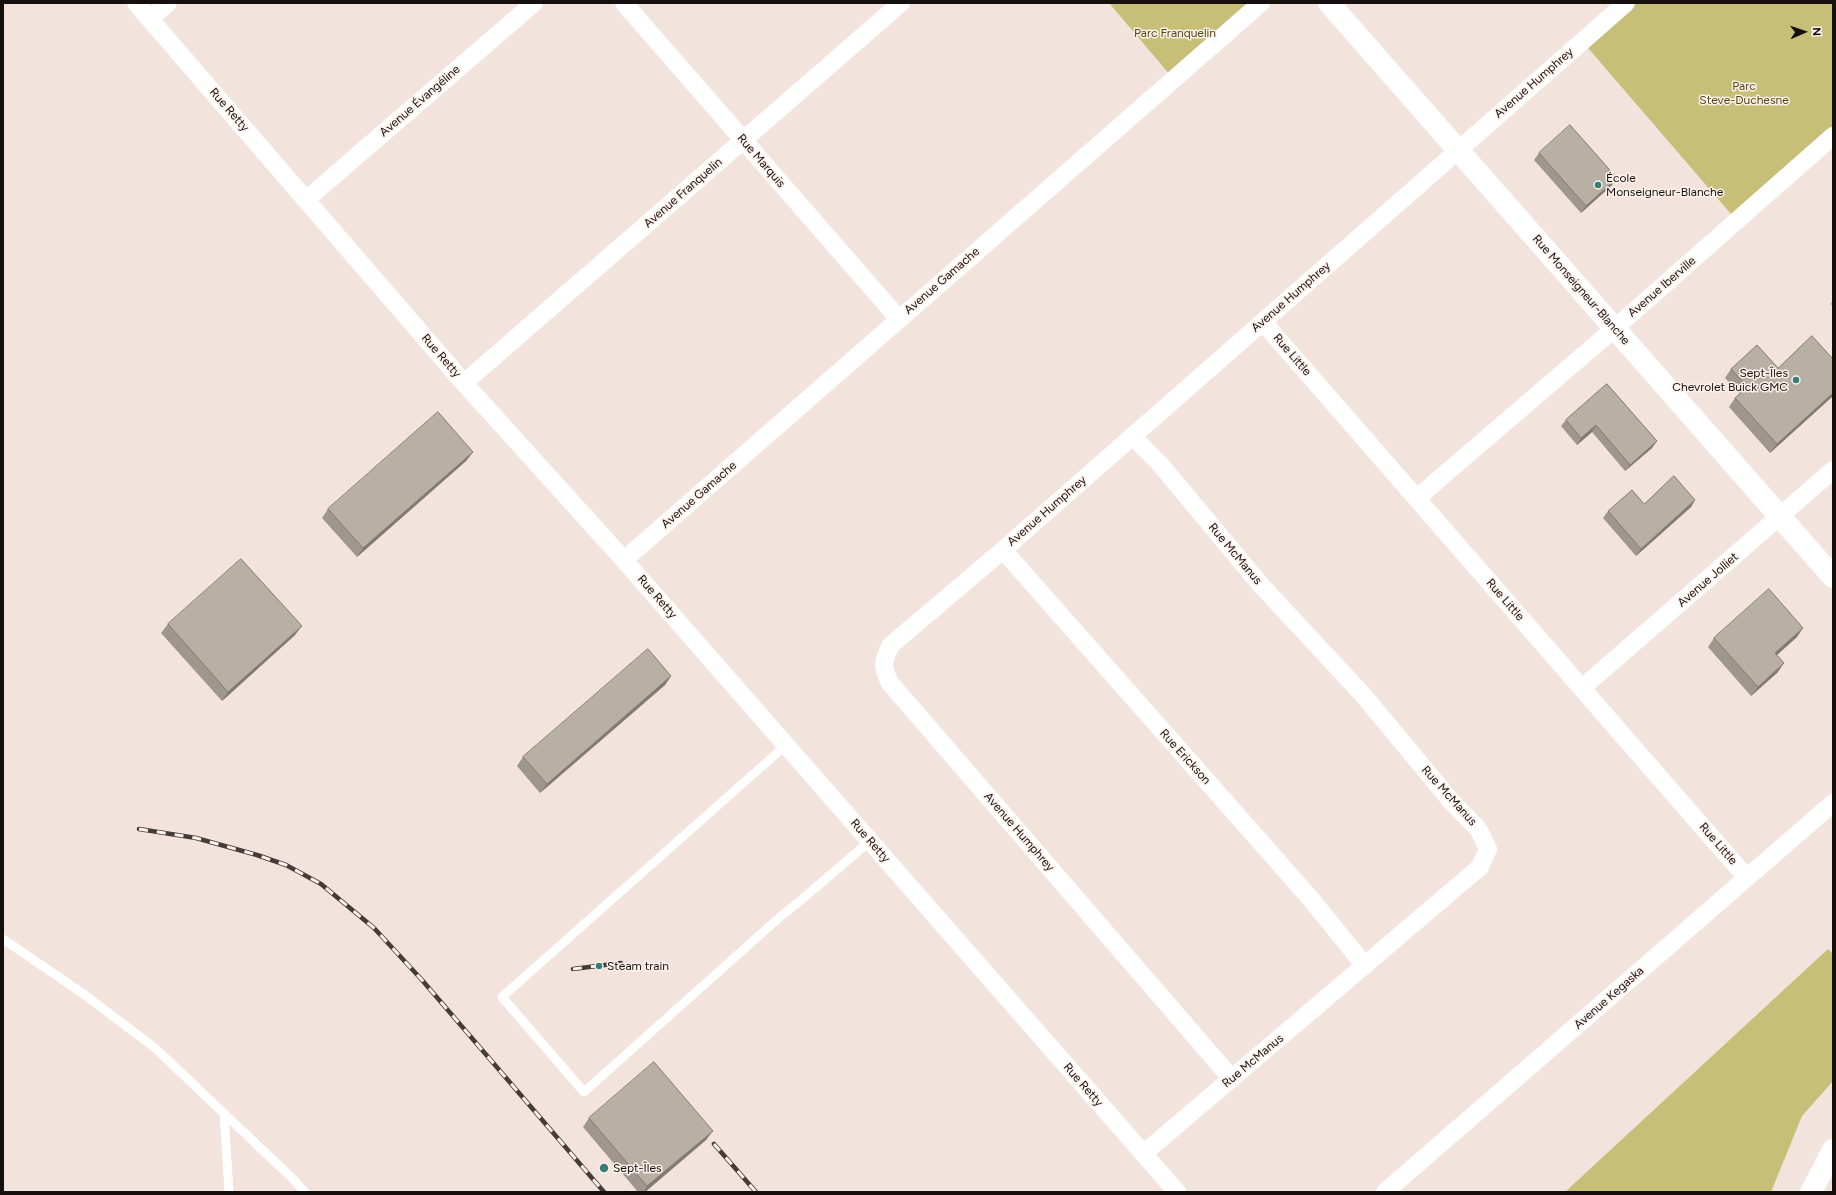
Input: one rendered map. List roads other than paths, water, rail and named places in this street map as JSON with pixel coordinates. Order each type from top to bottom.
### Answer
[{"type":"street","name":"Rue Retty","points":[[136,3],[307,199],[464,383],[624,560],[1177,1192]]},
{"type":"street","points":[[150,19],[168,3]]},
{"type":"street","name":"Avenue Évangéline","points":[[307,199],[534,3]]},
{"type":"street","name":"Rue Marquis","points":[[624,3],[899,319]]},
{"type":"street","name":"Avenue Franquelin","points":[[464,383],[901,3]]},
{"type":"street","name":"Avenue Gamache","points":[[624,560],[1261,3]]},
{"type":"street","name":"Rue Monseigneur-Blanche","points":[[1329,3],[1833,577]]},
{"type":"street","name":"Avenue Humphrey","points":[[1232,1079],[890,683],[883,669],[886,655],[891,645],[1003,550],[1626,3]]},
{"type":"street","name":"Avenue Iberville","points":[[1417,498],[1615,328],[1833,136]]},
{"type":"street","name":"Rue Little","points":[[1263,322],[1747,878]]},
{"type":"street","name":"Rue McManus","points":[[1132,436],[1160,464],[1260,584],[1364,696],[1451,801],[1479,830],[1488,849],[1480,867],[1143,1154]]},
{"type":"street","name":"Avenue Jolliet","points":[[1582,688],[1833,470]]},
{"type":"street","name":"Rue Erickson","points":[[1003,550],[1310,898],[1365,966]]},
{"type":"street","name":"Avenue Kegaska","points":[[1385,1192],[1833,803]]},
{"type":"street","points":[[1811,1192],[1833,1150]]},
{"type":"lane","points":[[786,745],[502,997],[584,1092],[781,916],[870,842]]},
{"type":"lane","points":[[3,939],[85,995],[155,1048],[305,1192]]},
{"type":"lane","points":[[224,1113],[229,1192]]},
{"type":"railway","points":[[139,829],[196,838],[257,855],[286,865],[321,884],[374,928],[422,980],[604,1192]]},
{"type":"railway","points":[[573,969],[621,963]]},
{"type":"railway","points":[[714,1144],[756,1192]]},
{"type":"place","name":"École Monseigneur-Blanche","points":[[1598,185]]},
{"type":"place","name":"Sept-Îles Chevrolet Buick GMC","points":[[1796,380]]},
{"type":"place","name":"Steam train","points":[[599,966]]},
{"type":"place","name":"Sept-Îles","points":[[604,1168]]},
{"type":"park label","name":"Parc Franquelin","points":[[1175,33]]},
{"type":"park label","name":"Parc Steve-Duchesne","points":[[1744,93]]}]
